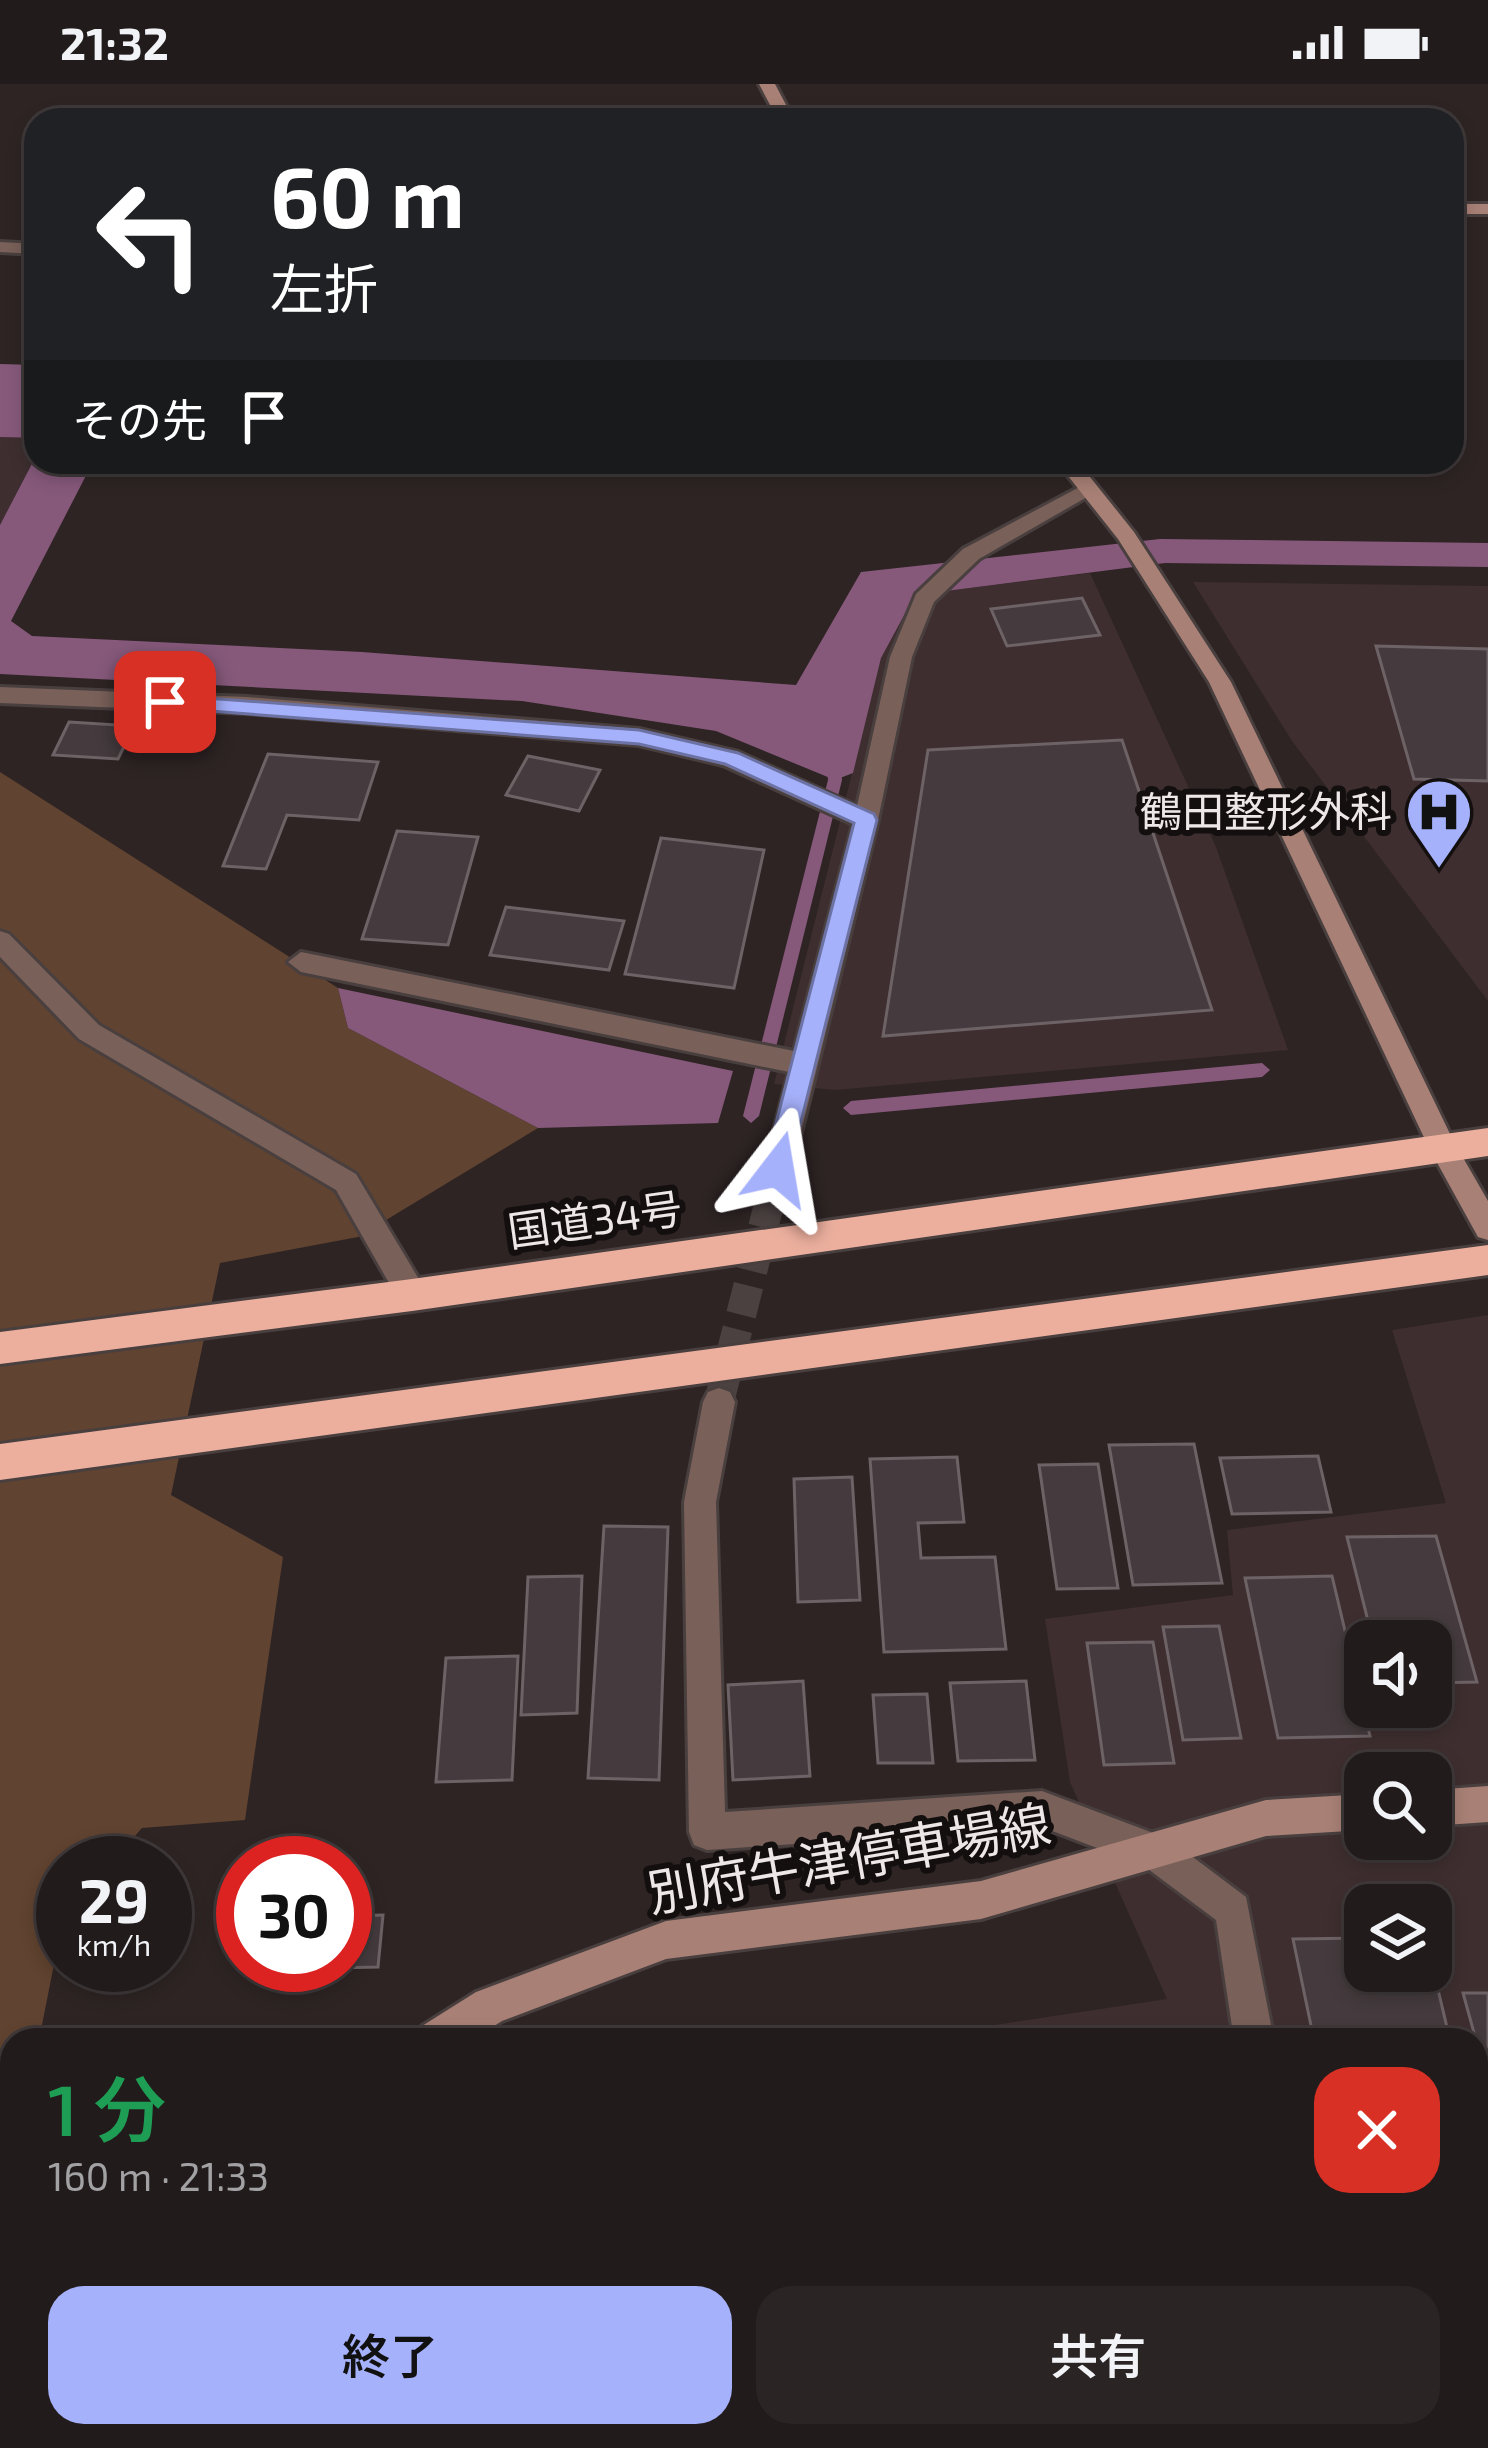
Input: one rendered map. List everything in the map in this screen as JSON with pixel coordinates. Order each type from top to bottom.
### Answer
[{"type":"highway","name":"国道34号","points":[[0,1348],[412,1295],[1488,1142]]},
{"type":"highway","points":[[0,1462],[1488,1261]]},
{"type":"street","points":[[1075,474],[1126,536],[1220,682],[1443,1148],[1488,1228]]},
{"type":"street","points":[[778,1169],[866,820],[901,657],[924,599],[971,554],[1087,489]]},
{"type":"street","points":[[0,695],[247,705],[639,737],[730,758],[866,820]]},
{"type":"street","points":[[0,941],[89,1032],[346,1182],[412,1295]]},
{"type":"street","points":[[301,962],[804,1064]]},
{"type":"street","points":[[719,1402],[700,1502],[707,1832],[1042,1809],[1156,1852],[1233,1910],[1252,2028]]},
{"type":"street","points":[[1452,1807],[1488,1804]]},
{"type":"street","name":"別府牛津停車場線","points":[[455,2028],[490,2006],[666,1940],[981,1900],[1266,1818],[1344,1813]]},
{"type":"shaded area","points":[[0,364],[24,365],[24,438],[0,437]]},
{"type":"shaded area","points":[[0,437],[24,438],[27,474],[0,525]]},
{"type":"shaded area","points":[[27,474],[87,474],[11,621],[32,636],[362,652],[796,685],[861,572],[1160,539],[1488,543],[1488,567],[1165,563],[915,595],[881,658],[853,773],[835,780],[716,731],[522,701],[0,674],[0,525]]},
{"type":"shaded area","points":[[1090,573],[1216,847],[1288,1050],[835,1090],[774,1084],[881,658],[914,595]]},
{"type":"shaded area","name":"鶴田整形外科","points":[[1193,582],[1488,586],[1488,1001],[1292,741]]},
{"type":"shaded area","points":[[0,772],[338,988],[348,1028],[538,1128],[358,1237],[220,1263],[171,1495],[283,1557],[245,1820],[142,1828],[135,1836],[36,1836],[36,1992],[49,1992],[41,2028],[0,2028]]},
{"type":"shaded area","points":[[338,988],[733,1071],[718,1123],[538,1128],[348,1028]]},
{"type":"shaded area","points":[[1488,1315],[1488,2028],[975,2028],[1167,1999],[1070,1782],[1045,1619],[1233,1595],[1227,1530],[1446,1503],[1392,1330]]},
{"type":"building","points":[[1082,598],[1100,635],[1007,646],[991,609]]},
{"type":"building","name":"鶴田整形外科","points":[[1376,646],[1488,649],[1488,781],[1414,779]]},
{"type":"building","points":[[69,722],[134,726],[118,759],[53,755]]},
{"type":"building","points":[[1122,740],[1212,1010],[883,1036],[928,750]]},
{"type":"building","points":[[268,754],[378,762],[359,820],[287,815],[266,869],[223,866]]},
{"type":"building","points":[[528,756],[600,770],[579,811],[506,795]]},
{"type":"building","points":[[397,831],[478,837],[448,945],[362,939]]},
{"type":"building","points":[[661,838],[764,850],[734,988],[625,974]]},
{"type":"building","points":[[506,907],[624,921],[609,970],[490,955]]},
{"type":"building","points":[[1194,1444],[1222,1583],[1133,1585],[1109,1445]]},
{"type":"building","points":[[1318,1456],[1331,1512],[1232,1514],[1220,1458]]},
{"type":"building","points":[[957,1457],[964,1522],[918,1523],[921,1558],[995,1557],[1006,1649],[884,1652],[870,1459]]},
{"type":"building","points":[[1098,1464],[1118,1588],[1057,1589],[1039,1465]]},
{"type":"building","points":[[852,1477],[860,1600],[798,1602],[794,1479]]},
{"type":"building","points":[[604,1526],[668,1527],[659,1780],[588,1778]]},
{"type":"building","points":[[1436,1536],[1477,1682],[1452,1683],[1452,1620],[1368,1620],[1347,1537]]},
{"type":"building","points":[[582,1576],[577,1713],[521,1715],[528,1577]]},
{"type":"building","points":[[1332,1576],[1344,1627],[1344,1728],[1368,1728],[1370,1736],[1278,1738],[1245,1578]]},
{"type":"building","points":[[1219,1626],[1241,1738],[1183,1740],[1163,1627]]},
{"type":"building","points":[[1153,1642],[1174,1763],[1104,1765],[1087,1643]]},
{"type":"building","points":[[518,1656],[512,1780],[436,1782],[446,1658]]},
{"type":"building","points":[[803,1681],[810,1776],[733,1780],[728,1685]]},
{"type":"building","points":[[1026,1681],[1035,1760],[958,1761],[950,1683]]},
{"type":"building","points":[[927,1694],[933,1763],[878,1763],[873,1695]]},
{"type":"building","points":[[372,1915],[383,1915],[378,1967],[372,1967]]},
{"type":"building","points":[[1344,1938],[1344,1992],[1439,1992],[1447,2028],[1312,2028],[1293,1939]]},
{"type":"building","points":[[1463,1993],[1488,1993],[1488,2028],[1473,2028]]},
{"type":"waterway","points":[[751,1116],[835,780],[833,759]]},
{"type":"waterway","points":[[851,1108],[1262,1070]]},
{"type":"tunnel","points":[[719,1402],[778,1169]]},
{"type":"place","name":"鶴田整形外科","points":[[1439,871]]},
{"type":"route","points":[[165,702],[639,737],[730,758],[866,820],[778,1169]]}]
